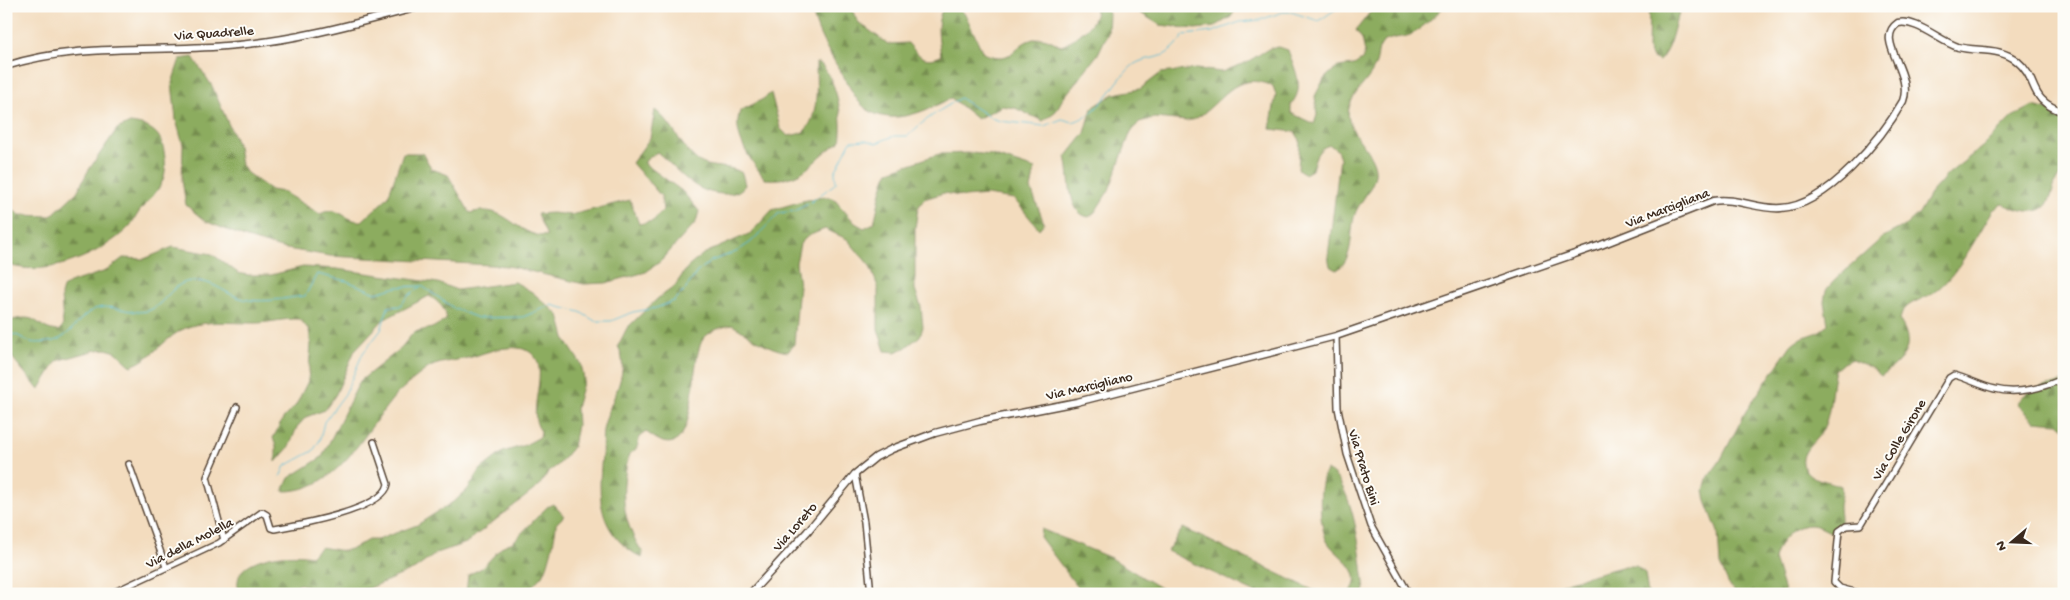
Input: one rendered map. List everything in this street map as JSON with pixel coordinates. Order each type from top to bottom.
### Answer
[{"type":"street","name":"Via Quadrelle","points":[[6,66],[79,51],[240,45],[305,34],[422,6]]},
{"type":"street","name":"Via Marcigliana","points":[[1336,336],[1601,245],[1700,205],[1724,200],[1781,208],[1792,206],[1814,196],[1857,164],[1902,103],[1906,91],[1906,82],[1889,40],[1891,30],[1900,22],[1915,25],[1958,47],[2000,52],[2011,57],[2023,68],[2041,101],[2064,112]]},
{"type":"street","name":"Via Marcigliano","points":[[855,474],[885,452],[955,427],[1077,402],[1336,336]]},
{"type":"street","name":"Via Prato Bini","points":[[1336,336],[1338,408],[1347,454],[1372,529],[1409,594]]},
{"type":"street","name":"Via Colle Girone","points":[[1862,594],[1840,588],[1834,582],[1839,532],[1846,526],[1861,525],[1949,378],[1954,376],[1995,389],[2012,392],[2030,390],[2064,378]]},
{"type":"street","points":[[224,540],[206,477],[236,407]]},
{"type":"street","name":"Via della Molella","points":[[110,594],[224,540],[262,512],[266,514],[270,527],[274,529],[331,518],[380,495],[387,489],[388,482],[374,442]]},
{"type":"street","points":[[129,464],[166,567]]},
{"type":"street","name":"Via Loreto","points":[[750,594],[807,532],[855,474]]},
{"type":"street","points":[[855,474],[864,522],[871,594]]},
{"type":"green space","points":[[811,6],[850,6],[858,22],[888,44],[908,43],[919,55],[930,59],[941,56],[938,24],[939,17],[945,6],[958,6],[966,16],[983,53],[994,56],[1003,57],[1009,55],[1024,43],[1040,38],[1062,46],[1079,35],[1090,24],[1096,13],[1095,6],[1106,6],[1109,14],[1108,33],[1098,54],[1062,100],[1056,111],[1043,121],[1015,108],[1002,106],[977,119],[951,98],[917,113],[892,117],[880,116],[869,111],[856,98],[822,39]]},
{"type":"green space","points":[[1129,6],[1238,6],[1231,17],[1214,27],[1195,29],[1160,25]]},
{"type":"green space","points":[[1375,6],[1445,6],[1410,35],[1390,39],[1381,44],[1372,72],[1351,102],[1348,116],[1350,124],[1373,162],[1375,175],[1371,187],[1355,214],[1347,258],[1337,270],[1330,266],[1328,256],[1340,158],[1337,150],[1330,145],[1326,146],[1317,154],[1312,170],[1305,174],[1298,169],[1300,140],[1295,132],[1270,129],[1276,95],[1273,86],[1259,82],[1248,82],[1238,85],[1195,119],[1187,121],[1155,118],[1139,122],[1130,134],[1109,190],[1095,212],[1089,217],[1076,209],[1071,192],[1066,157],[1085,133],[1092,108],[1114,94],[1140,89],[1161,73],[1196,69],[1222,72],[1247,62],[1270,48],[1279,47],[1288,50],[1296,71],[1298,91],[1291,104],[1291,113],[1314,124],[1317,115],[1315,96],[1324,79],[1337,67],[1354,65],[1362,60],[1365,52],[1362,39],[1356,30]]},
{"type":"green space","points":[[1649,6],[1683,6],[1676,20],[1668,47],[1659,61],[1651,57],[1648,48]]},
{"type":"green space","points":[[193,57],[212,86],[238,146],[241,165],[247,173],[271,190],[283,192],[320,214],[332,211],[356,221],[362,221],[388,197],[403,153],[422,153],[432,169],[448,175],[470,213],[493,212],[536,235],[547,236],[537,214],[571,215],[630,200],[639,224],[653,221],[663,210],[661,196],[632,163],[650,138],[655,110],[698,161],[703,164],[737,170],[742,173],[745,185],[739,191],[731,194],[714,193],[704,190],[687,180],[657,152],[645,161],[645,164],[682,191],[699,211],[696,222],[661,261],[646,272],[606,283],[584,284],[508,266],[330,256],[281,248],[247,238],[205,221],[186,205],[182,180],[183,145],[176,120],[172,83],[180,59]]},
{"type":"green space","points":[[816,63],[820,63],[826,71],[835,90],[840,111],[840,142],[799,174],[779,179],[765,179],[749,156],[740,138],[738,120],[740,111],[771,93],[780,128],[788,136],[803,132],[808,126],[815,109]]},
{"type":"green space","points":[[2033,106],[2054,111],[2064,119],[2064,173],[2059,177],[2046,206],[2029,211],[2002,204],[1993,210],[1975,241],[1946,281],[1938,289],[1905,309],[1900,321],[1905,330],[1907,346],[1901,359],[1889,370],[1881,376],[1873,369],[1853,359],[1843,363],[1835,370],[1825,424],[1822,431],[1805,452],[1803,462],[1810,475],[1841,486],[1839,506],[1840,527],[1830,532],[1820,527],[1803,526],[1786,536],[1774,559],[1785,594],[1737,594],[1729,585],[1720,565],[1718,532],[1706,501],[1704,490],[1707,479],[1720,461],[1746,411],[1791,345],[1800,339],[1819,332],[1828,324],[1824,302],[1826,290],[1834,281],[1883,237],[1906,225],[1919,213],[1930,194],[1948,174],[1982,147],[2012,117]]},
{"type":"green space","points":[[130,123],[148,127],[157,134],[164,151],[165,169],[162,183],[129,227],[103,247],[72,262],[38,268],[21,268],[6,264],[6,203],[19,215],[51,216],[77,192],[88,171],[117,129]]},
{"type":"green space","points":[[971,153],[992,155],[1035,169],[1031,189],[1044,223],[1039,229],[1014,199],[986,195],[965,197],[944,193],[924,199],[918,208],[915,228],[915,289],[921,307],[923,327],[920,336],[905,348],[895,352],[885,351],[878,329],[878,287],[870,266],[847,239],[825,229],[808,236],[800,244],[796,263],[799,285],[794,344],[788,352],[766,345],[732,325],[710,333],[704,338],[699,348],[688,419],[683,433],[675,441],[663,442],[646,432],[639,437],[637,448],[629,454],[624,481],[624,505],[630,529],[643,553],[642,558],[628,549],[609,527],[601,502],[600,488],[603,430],[619,384],[622,365],[618,346],[627,328],[657,299],[674,287],[687,268],[703,254],[751,233],[772,210],[802,201],[823,197],[833,198],[855,223],[864,228],[874,223],[889,171],[939,154]]},
{"type":"green space","points":[[173,247],[212,254],[238,273],[248,275],[271,275],[303,267],[337,269],[438,283],[457,290],[515,282],[532,292],[559,315],[566,341],[581,364],[584,379],[576,408],[577,425],[573,447],[558,465],[548,472],[539,486],[466,543],[437,553],[415,569],[370,588],[348,594],[332,594],[300,584],[280,594],[236,594],[241,572],[247,566],[264,558],[294,554],[311,556],[321,547],[343,551],[354,548],[368,540],[377,540],[417,525],[456,500],[468,489],[481,469],[503,452],[525,445],[540,437],[541,431],[535,413],[539,368],[536,359],[530,352],[518,348],[497,349],[430,367],[395,396],[348,457],[334,471],[319,482],[302,489],[283,491],[289,478],[322,457],[360,381],[399,350],[414,332],[432,328],[446,320],[445,312],[439,303],[429,296],[383,320],[355,350],[336,394],[325,410],[306,417],[297,427],[289,447],[276,462],[276,446],[273,438],[284,417],[296,405],[308,381],[311,344],[309,330],[300,319],[256,323],[203,323],[188,327],[173,335],[147,358],[131,366],[116,352],[106,349],[96,350],[57,361],[39,390],[6,350],[6,322],[26,318],[36,321],[50,330],[58,331],[63,326],[61,295],[63,288],[69,283],[106,271],[123,258],[144,259]]},
{"type":"green space","points":[[2064,381],[2064,428],[2058,423],[2035,421],[2018,405],[2021,399],[2031,391]]},
{"type":"green space","points":[[1326,470],[1336,477],[1344,489],[1350,505],[1359,543],[1365,590],[1362,594],[1349,594],[1354,585],[1355,577],[1353,570],[1326,539],[1321,514],[1321,495],[1323,477]]},
{"type":"green space","points":[[553,504],[564,516],[556,524],[552,549],[546,569],[529,590],[530,594],[466,594],[468,575],[482,568],[503,546],[513,542],[547,507]]},
{"type":"green space","points":[[1183,528],[1321,594],[1258,594],[1167,551]]},
{"type":"green space","points":[[1041,529],[1111,558],[1170,594],[1086,594],[1076,585],[1040,537]]},
{"type":"green space","points":[[1625,566],[1636,566],[1645,573],[1648,594],[1542,594],[1569,581]]},
{"type":"waterway","points":[[6,335],[17,335],[33,343],[54,341],[60,339],[84,316],[95,309],[109,307],[139,312],[146,311],[158,305],[176,287],[195,281],[207,283],[245,299],[271,300],[305,296],[317,274],[347,281],[376,293],[397,287],[422,286],[455,309],[478,318],[523,317],[551,305],[580,312],[595,321],[611,321],[633,312],[656,308],[674,301],[684,291],[697,272],[711,261],[736,252],[751,242],[779,213],[794,211],[808,204],[836,183],[835,172],[851,141],[866,140],[876,143],[894,136],[908,136],[926,120],[960,98],[991,118],[1000,121],[1044,126],[1062,119],[1073,122],[1092,112],[1132,66],[1141,61],[1166,54],[1176,46],[1184,35],[1212,32],[1240,22],[1260,20],[1283,12],[1291,12],[1319,21],[1340,6]]},
{"type":"waterway","points":[[280,477],[285,466],[313,451],[320,440],[324,422],[345,394],[363,353],[381,330],[388,307],[400,306],[408,296],[420,287]]}]
